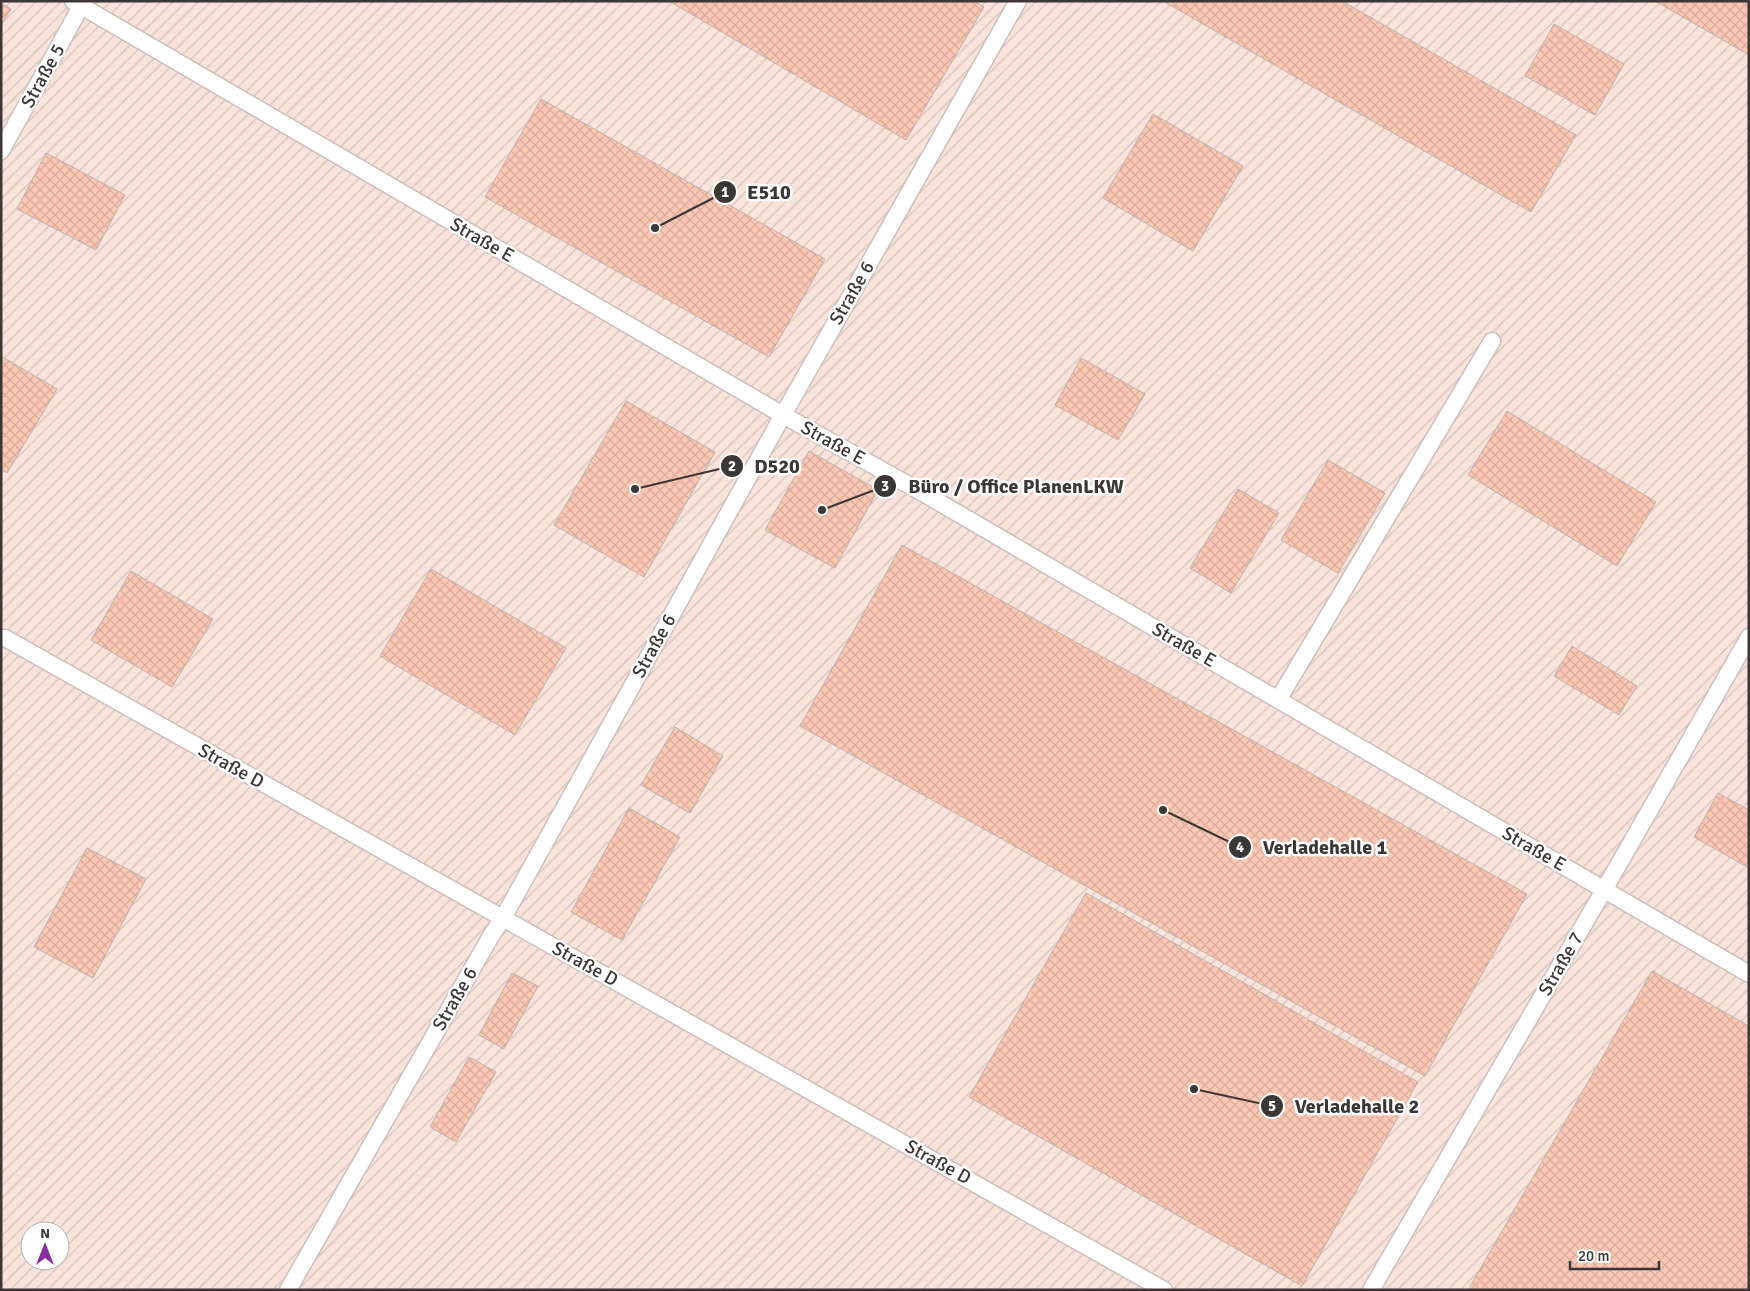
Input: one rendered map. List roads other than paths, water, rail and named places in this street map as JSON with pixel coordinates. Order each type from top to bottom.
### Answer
[{"type":"lane","name":"Straße 6","points":[[288,1290],[503,918],[783,415],[1018,1]]},
{"type":"lane","name":"Straße E","points":[[79,3],[783,415],[931,498],[1749,974]]},
{"type":"lane","name":"Straße 5","points":[[1,150],[79,3]]},
{"type":"lane","points":[[1278,700],[1492,341]]},
{"type":"lane","name":"Straße 7","points":[[1371,1290],[1749,637]]},
{"type":"lane","name":"Straße D","points":[[4,638],[116,703],[503,918],[1164,1290]]},
{"type":"place","name":"E510","points":[[655,228]]},
{"type":"place","name":"D520","points":[[635,489]]},
{"type":"place","name":"Büro / Office PlanenLKW","points":[[822,510]]},
{"type":"place","name":"Verladehalle 1","points":[[1163,810]]},
{"type":"place","name":"Verladehalle 2","points":[[1194,1089]]}]
